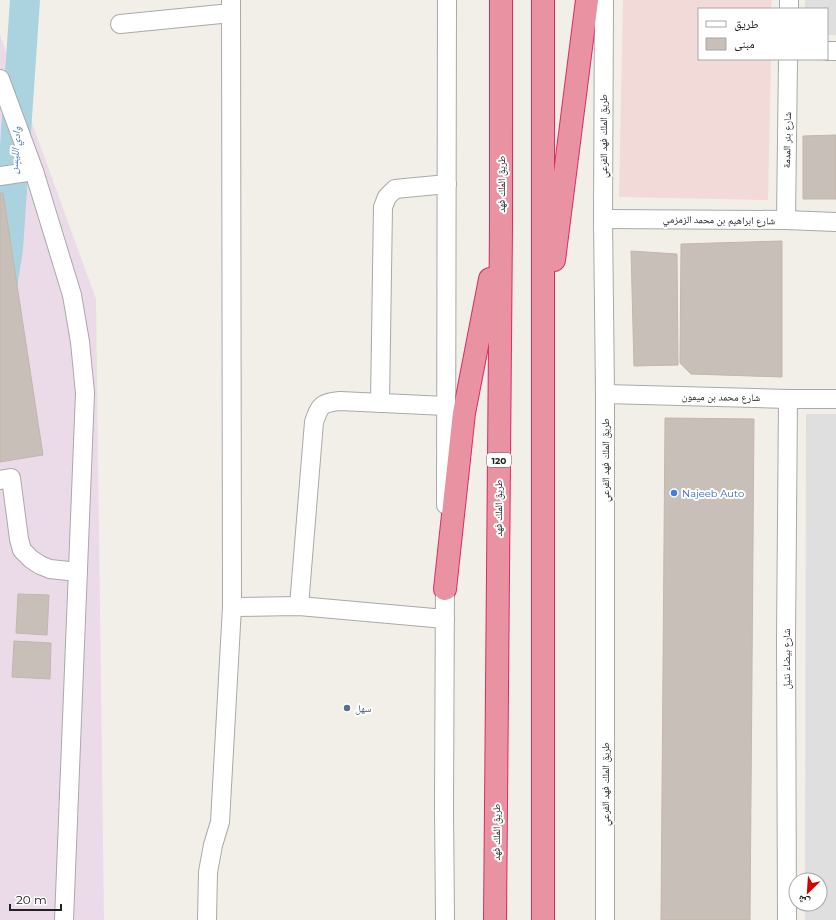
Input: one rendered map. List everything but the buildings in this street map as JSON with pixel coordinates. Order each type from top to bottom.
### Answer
[{"type":"highway","name":"طريق الملك فهد","points":[[495,920],[501,227],[501,0]]},
{"type":"highway","points":[[542,920],[543,0]]},
{"type":"highway","points":[[542,353],[587,0]]},
{"type":"highway","points":[[445,589],[464,413],[501,227]]},
{"type":"street","points":[[445,920],[444,808],[447,0]]},
{"type":"street","name":"طريق الملك فهد الفرعي","points":[[604,0],[602,219],[605,394],[605,920]]},
{"type":"street","points":[[120,24],[231,7],[232,607],[220,822],[213,846],[208,872],[207,920]]},
{"type":"street","name":"شارع بئر المدمة","points":[[786,220],[788,60]]},
{"type":"street","points":[[0,79],[34,171],[72,295],[80,342],[84,393],[64,920]]},
{"type":"street","points":[[0,176],[34,171]]},
{"type":"street","points":[[380,403],[383,207],[387,197],[395,189],[447,184]]},
{"type":"street","name":"شارع ابراهيم بن محمد الزمزمي","points":[[602,219],[786,220],[836,222]]},
{"type":"street","name":"شارع محمد بن ميمون","points":[[605,394],[836,399]]},
{"type":"street","name":"شارع بيضاء نثيل","points":[[787,920],[786,633],[788,399]]},
{"type":"street","points":[[299,606],[314,422],[319,409],[327,402],[340,401],[446,406]]},
{"type":"street","points":[[0,480],[11,478],[19,539],[22,550],[31,559],[50,569],[78,572]]},
{"type":"street","points":[[232,607],[299,606],[445,619]]},
{"type":"shaded area","points":[[623,0],[772,0],[771,8],[698,8],[698,60],[771,60],[768,200],[619,197]]},
{"type":"shaded area","points":[[805,0],[836,0],[836,35],[828,35],[828,8],[805,8]]},
{"type":"shaded area","points":[[0,35],[96,299],[104,920],[0,920]]},
{"type":"shaded area","points":[[806,414],[836,414],[836,920],[805,920],[805,912],[828,912],[828,872],[805,872]]},
{"type":"waterway","name":"وادي الليسن","points":[[0,300],[8,249],[25,0]]},
{"type":"place","name":"Najeeb Auto","points":[[674,493]]},
{"type":"place","name":"سهل","points":[[347,708]]}]
